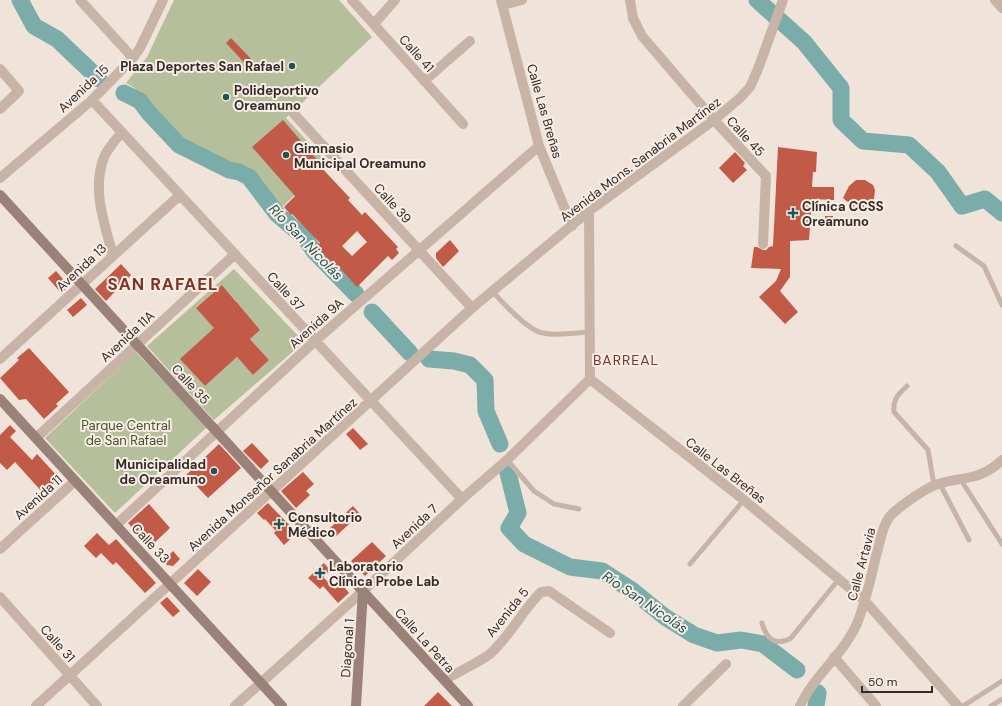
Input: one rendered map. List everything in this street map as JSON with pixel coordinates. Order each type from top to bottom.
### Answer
[{"type":"main road","name":"Calle 35","points":[[0,195],[363,591]]},
{"type":"main road","name":"Calle 33","points":[[0,398],[282,706]]},
{"type":"main road","name":"Calle La Petra","points":[[363,591],[468,706]]},
{"type":"main road","name":"Diagonal 1","points":[[356,706],[363,591]]},
{"type":"street","points":[[80,0],[133,58]]},
{"type":"street","name":"Avenida 15","points":[[0,178],[92,100],[133,58],[140,48],[163,0]]},
{"type":"street","name":"Calle 41","points":[[352,0],[463,124]]},
{"type":"street","points":[[374,24],[395,0]]},
{"type":"street","points":[[502,2],[522,0]]},
{"type":"street","name":"Calle 45","points":[[630,0],[633,18],[642,36],[714,120],[766,176],[763,244]]},
{"type":"street","points":[[995,0],[1002,8]]},
{"type":"street","name":"Calle Las Breñas","points":[[502,2],[539,146],[572,226]]},
{"type":"street","name":"Avenida Mons. Sanabria Martínez","points":[[472,308],[589,211],[714,120],[740,98],[750,87],[782,2]]},
{"type":"street","points":[[424,81],[470,41]]},
{"type":"street","points":[[0,69],[19,90],[0,109]]},
{"type":"street","name":"Calle 37","points":[[92,100],[462,499]]},
{"type":"street","name":"Calle 39","points":[[294,114],[472,308]]},
{"type":"street","points":[[113,256],[103,221],[99,199],[99,178],[105,154],[122,132]]},
{"type":"street","name":"Avenida 9A","points":[[116,525],[315,341],[539,146]]},
{"type":"street","name":"Avenida 13","points":[[0,359],[180,195]]},
{"type":"street","points":[[589,211],[590,379]]},
{"type":"street","name":"Avenida 11A","points":[[36,438],[235,254]]},
{"type":"street","name":"Avenida Monseñor Sanabria Martínez","points":[[36,706],[472,308]]},
{"type":"street","name":"Calle Las Breñas","points":[[590,379],[744,500],[864,600],[958,706]]},
{"type":"street","name":"Avenida 7","points":[[235,706],[363,591],[462,499],[507,460],[590,379]]},
{"type":"street","name":"Calle Artavia","points":[[800,706],[806,694],[848,639],[857,622],[884,526],[892,515],[922,492],[937,485],[972,478],[986,473],[1002,460]]},
{"type":"street","name":"Avenida 11","points":[[0,549],[75,480]]},
{"type":"street","name":"Avenida 5","points":[[444,680],[489,654],[541,592],[549,591],[610,633]]},
{"type":"street","name":"Calle 31","points":[[0,597],[97,706]]},
{"type":"street","points":[[834,657],[876,706]]},
{"type":"street","points":[[683,706],[726,664]]},
{"type":"lane","points":[[956,246],[984,266],[1002,305]]},
{"type":"lane","points":[[492,292],[521,320],[536,331],[544,334],[590,332]]},
{"type":"lane","points":[[906,386],[896,398],[894,412],[928,450],[937,485],[969,540]]},
{"type":"lane","points":[[507,460],[534,491],[554,504],[579,509]]},
{"type":"lane","points":[[961,480],[1002,544]]},
{"type":"lane","points":[[690,564],[744,500]]},
{"type":"lane","points":[[762,623],[764,632],[769,638],[777,642],[785,642],[791,638],[839,579]]},
{"type":"lane","points":[[963,706],[1002,681]]},
{"type":"lane","points":[[990,706],[1002,699]]},
{"type":"green space","name":"Polideportivo Oreamuno","points":[[174,0],[339,0],[372,37],[286,118],[328,164],[282,207],[247,167],[214,159],[184,141],[133,87],[126,83],[147,57]]},
{"type":"green space","points":[[234,269],[304,342],[214,420],[147,346]],"holes":[[[222,285],[236,301],[227,309],[240,308],[260,330],[250,339],[269,360],[253,375],[237,357],[205,386],[181,359],[229,315],[196,308]]]},
{"type":"green space","name":"Parque Central de San Rafael","points":[[136,352],[207,427],[115,513],[45,438]]},
{"type":"building","points":[[231,38],[255,63],[250,69],[226,43]]},
{"type":"building","points":[[283,120],[320,163],[318,164],[350,198],[348,200],[362,215],[365,212],[398,247],[396,249],[399,253],[392,260],[388,256],[357,287],[338,266],[336,268],[316,246],[320,243],[284,207],[295,196],[252,147]],"holes":[[[357,231],[367,242],[352,256],[342,246]]]},
{"type":"building","name":"Clínica CCSS Oreamuno","points":[[778,147],[817,152],[816,172],[813,172],[812,187],[834,187],[834,200],[812,199],[809,240],[790,241],[790,277],[780,291],[798,312],[785,324],[759,297],[776,281],[781,269],[751,268],[754,247],[766,250],[773,246]]},
{"type":"building","points":[[735,152],[745,163],[743,166],[747,170],[733,183],[719,168]]},
{"type":"building","points":[[856,180],[865,180],[873,185],[875,190],[872,203],[863,208],[854,207],[843,198],[849,186]]},
{"type":"building","points":[[825,216],[833,216],[833,225],[825,225]]},
{"type":"building","points":[[450,240],[459,251],[443,267],[436,258],[436,253]]},
{"type":"building","points":[[121,264],[131,275],[106,301],[95,289]]},
{"type":"building","points":[[56,271],[69,286],[61,293],[48,278]]},
{"type":"building","points":[[222,285],[260,330],[250,339],[269,360],[253,375],[237,357],[205,386],[180,359],[214,328],[196,308]]},
{"type":"building","points":[[81,298],[87,305],[73,317],[67,310]]},
{"type":"building","points":[[29,348],[69,392],[56,404],[58,406],[44,419],[26,399],[19,400],[0,378],[19,360],[17,358]]},
{"type":"building","points":[[10,425],[16,431],[10,437],[32,460],[37,454],[59,478],[43,493],[15,462],[7,470],[0,463],[0,435]]},
{"type":"building","points":[[353,428],[368,444],[360,450],[346,434]]},
{"type":"building","points":[[252,443],[269,461],[261,469],[243,451]]},
{"type":"building","name":"Municipalidad de Oreamuno","points":[[219,444],[241,468],[208,498],[186,475]]},
{"type":"building","points":[[303,472],[314,484],[306,491],[310,495],[296,508],[281,491]]},
{"type":"building","points":[[268,503],[297,533],[284,545],[274,533],[276,531],[257,513]]},
{"type":"building","points":[[149,504],[170,528],[150,547],[128,523]]},
{"type":"building","points":[[353,506],[360,514],[334,538],[331,538],[326,532]]},
{"type":"building","points":[[97,533],[109,545],[116,539],[156,583],[145,593],[116,562],[113,565],[101,553],[96,558],[84,546]]},
{"type":"building","points":[[372,542],[386,556],[365,576],[351,561]]},
{"type":"building","points":[[173,551],[180,559],[173,566],[167,565],[163,561]]},
{"type":"building","points":[[324,563],[330,570],[323,577],[335,589],[341,583],[349,593],[338,603],[323,586],[320,589],[308,578]]},
{"type":"building","points":[[198,569],[211,582],[197,596],[184,583]]},
{"type":"building","points":[[167,597],[180,611],[173,617],[160,603]]},
{"type":"building","points":[[438,692],[452,706],[424,706]]},
{"type":"waterway","name":"Río San Nicolás","points":[[20,0],[34,26],[57,39],[99,79]]},
{"type":"waterway","points":[[757,0],[804,42],[841,88],[841,120],[863,141],[909,145],[938,172],[962,206],[985,199],[1002,213]]},
{"type":"waterway","name":"Río San Nicolás","points":[[124,93],[140,101],[149,113],[179,145],[229,170],[239,172],[249,177],[277,214],[305,238],[314,251],[356,294]]},
{"type":"waterway","name":"Río San Nicolás","points":[[372,312],[410,353]]},
{"type":"waterway","name":"Río San Nicolás","points":[[429,359],[454,361],[470,365],[485,380],[486,411],[500,444]]},
{"type":"waterway","name":"Río San Nicolás","points":[[507,469],[518,513],[509,528],[524,544],[570,567],[602,571],[633,591],[665,617],[694,635],[717,643],[741,640],[763,644],[797,670]]},
{"type":"waterway","name":"Río San Nicolás","points":[[816,706],[818,693]]},
{"type":"place","name":"Plaza Deportes San Rafael","points":[[292,66]]},
{"type":"place","name":"Polideportivo Oreamuno","points":[[226,97]]},
{"type":"place","name":"Gimnasio Municipal Oreamuno","points":[[286,155]]},
{"type":"place","name":"Clínica CCSS Oreamuno","points":[[793,213]]},
{"type":"place","name":"Municipalidad de Oreamuno","points":[[214,471]]},
{"type":"place","name":"Consultorio Médico","points":[[279,524]]},
{"type":"place","name":"Laboratorio Clínica Probe Lab","points":[[320,573]]},
{"type":"district","name":"SAN RAFAEL","points":[[163,284]]},
{"type":"district","name":"BARREAL","points":[[626,360]]}]
